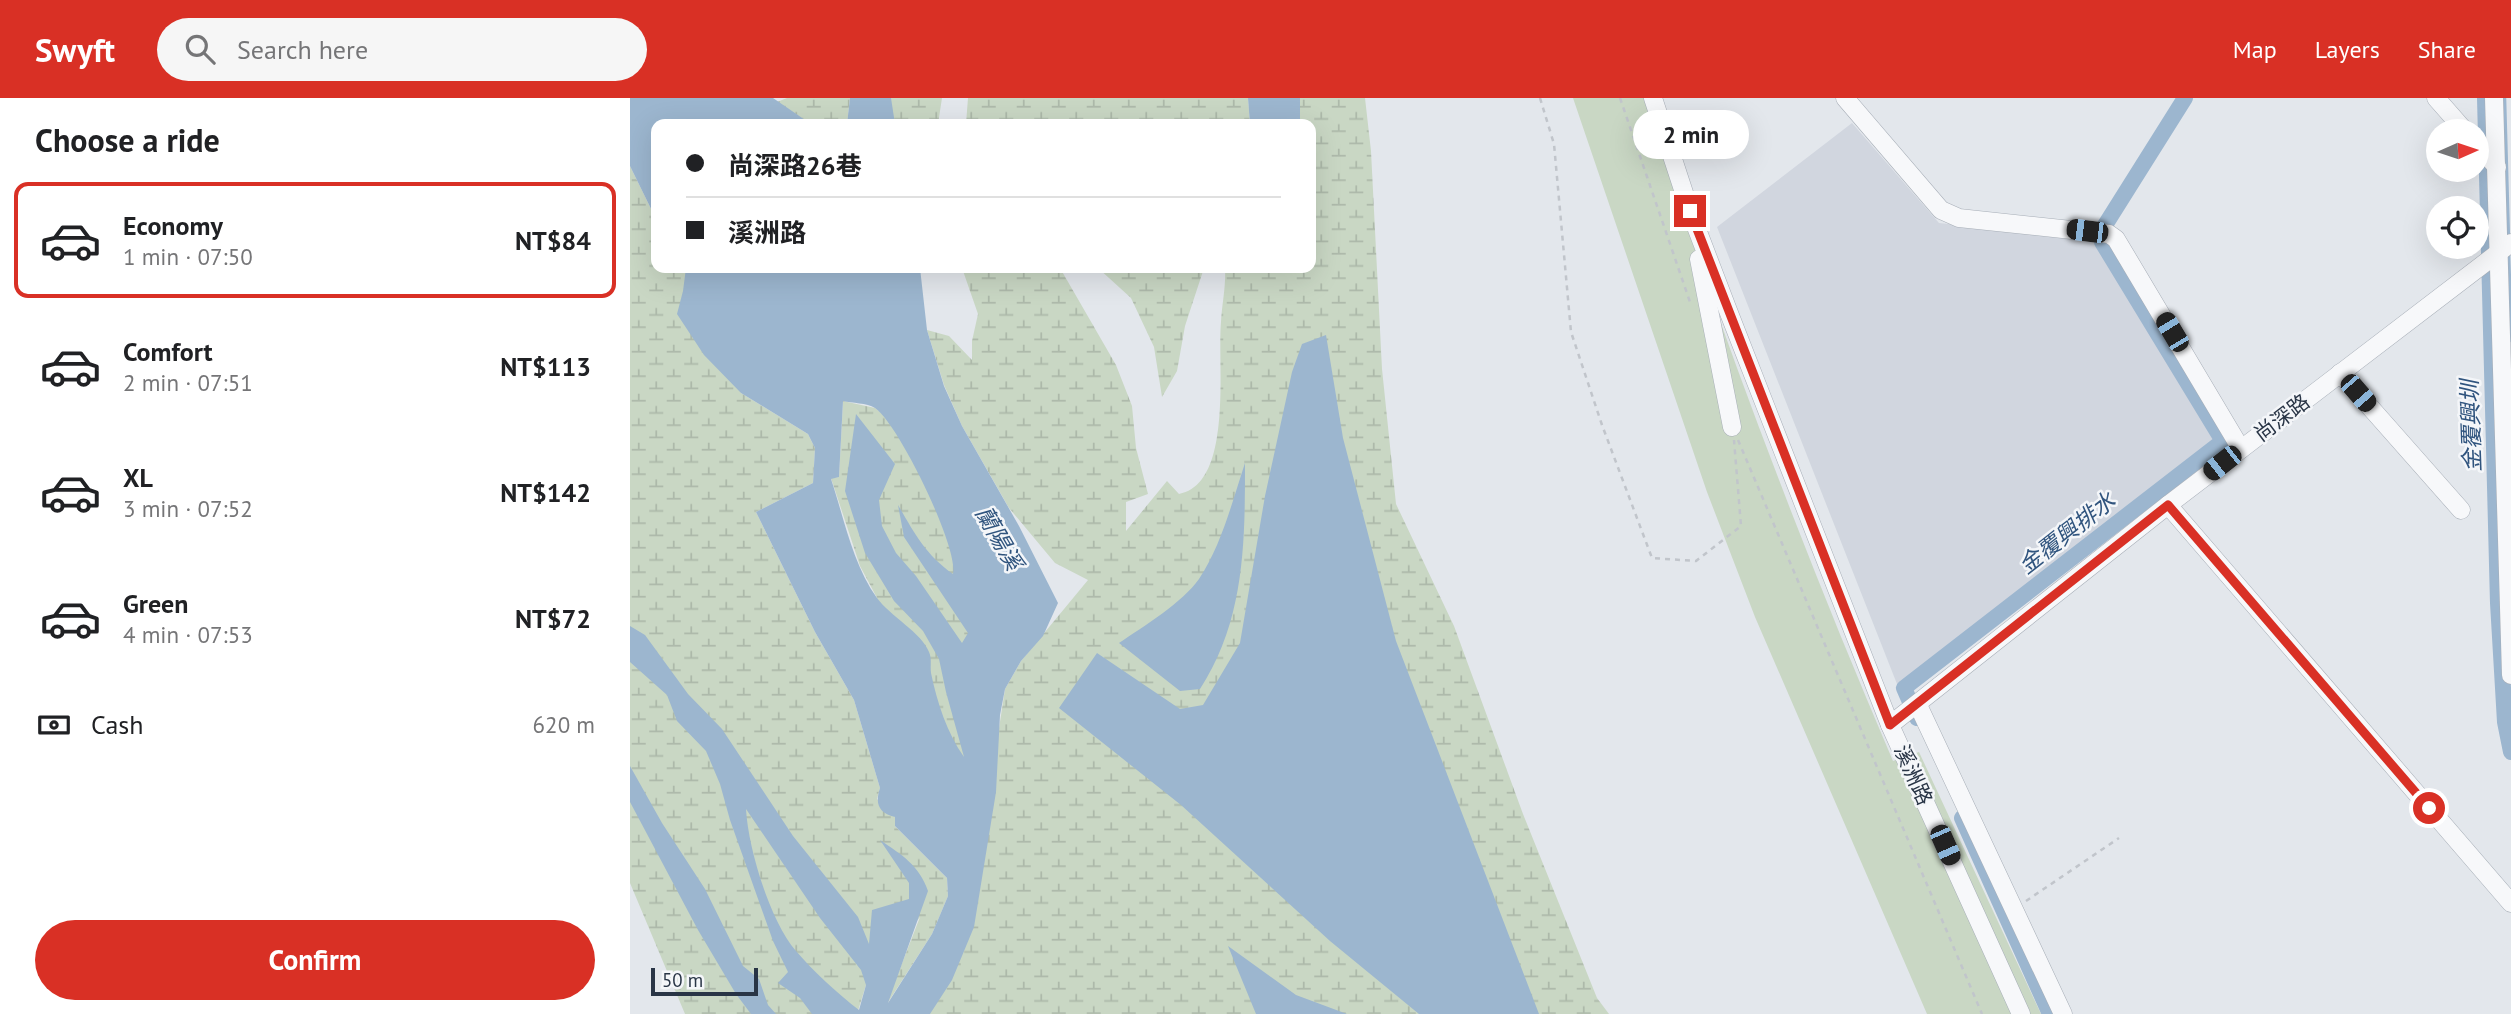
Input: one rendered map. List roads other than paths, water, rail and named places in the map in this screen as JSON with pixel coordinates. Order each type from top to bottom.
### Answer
[{"type":"street","name":"溪洲路","points":[[1653,98],[1690,211],[1890,725],[2021,1014]]},
{"type":"street","points":[[1845,98],[1941,210],[1959,218],[2109,234],[2116,239],[2241,449]]},
{"type":"street","points":[[2436,98],[2454,119]]},
{"type":"street","points":[[2494,98],[2497,167],[2506,247],[2511,675]]},
{"type":"street","points":[[2489,158],[2497,167]]},
{"type":"street","points":[[1690,211],[1732,426]]},
{"type":"street","name":"尚深路","points":[[1890,725],[2168,505],[2506,247]]},
{"type":"street","points":[[2340,373],[2461,510]]},
{"type":"street","points":[[2168,505],[2511,903]]},
{"type":"street","points":[[1918,705],[2063,1014]]},
{"type":"water","points":[[630,98],[773,98],[804,119],[651,119],[651,209],[630,166]]},
{"type":"water","points":[[850,98],[891,98],[894,119],[848,119]]},
{"type":"water","points":[[1248,98],[1300,98],[1300,119],[1250,119]]},
{"type":"water","name":"蘭陽溪","points":[[685,273],[921,273],[927,330],[944,386],[962,426],[1019,526],[1058,603],[1043,636],[1021,661],[1005,689],[1000,715],[996,792],[974,927],[952,980],[930,1014],[812,1014],[800,998],[778,983],[788,972],[773,941],[720,784],[706,751],[677,721],[667,695],[630,662],[630,626],[645,635],[688,694],[722,729],[793,836],[858,917],[869,944],[872,910],[909,899],[909,883],[880,840],[915,867],[928,891],[888,1003],[932,934],[948,896],[947,878],[895,826],[895,817],[879,807],[880,788],[854,700],[815,632],[756,512],[813,483],[815,448],[808,434],[741,393],[704,355],[677,314]],"holes":[[[843,401],[875,408],[898,437],[925,487],[947,539],[953,574],[928,551],[898,505],[904,537],[968,633],[962,643],[916,576],[896,553],[882,526],[879,500],[895,464],[856,414],[845,491],[865,553],[894,601],[923,631],[939,659],[964,757],[948,728],[940,706],[931,673],[930,654],[920,638],[877,598],[869,585],[850,541],[831,479],[839,477]],[[746,809],[820,918],[861,970],[866,985],[859,1010],[834,990],[786,938],[762,883],[751,843]]]},
{"type":"water","points":[[1326,335],[1343,438],[1396,641],[1539,1014],[1419,1014],[1330,941],[1181,805],[1059,708],[1097,653],[1180,709],[1203,705],[1240,643],[1265,496],[1292,372],[1302,344]]},
{"type":"water","points":[[1245,463],[1243,551],[1234,608],[1215,663],[1200,689],[1180,691],[1119,643],[1173,605],[1199,579],[1220,537]]},
{"type":"water","points":[[630,766],[662,823],[705,889],[743,966],[759,979],[768,1005],[776,1014],[751,1014],[698,930],[630,802]]},
{"type":"water","points":[[1228,946],[1296,995],[1347,1014],[1256,1014]]},
{"type":"waterway","name":"金覆興排水","points":[[1917,718],[1904,688],[2223,441],[2102,242],[2102,230],[2185,98]]},
{"type":"waterway","name":"金覆興圳","points":[[2485,98],[2498,603],[2505,722],[2511,752]]},
{"type":"waterway","points":[[2504,98],[2508,240]]},
{"type":"waterway","points":[[2508,253],[2511,340]]},
{"type":"waterway","name":"金覆興排水","points":[[1962,818],[2050,1014]]}]
